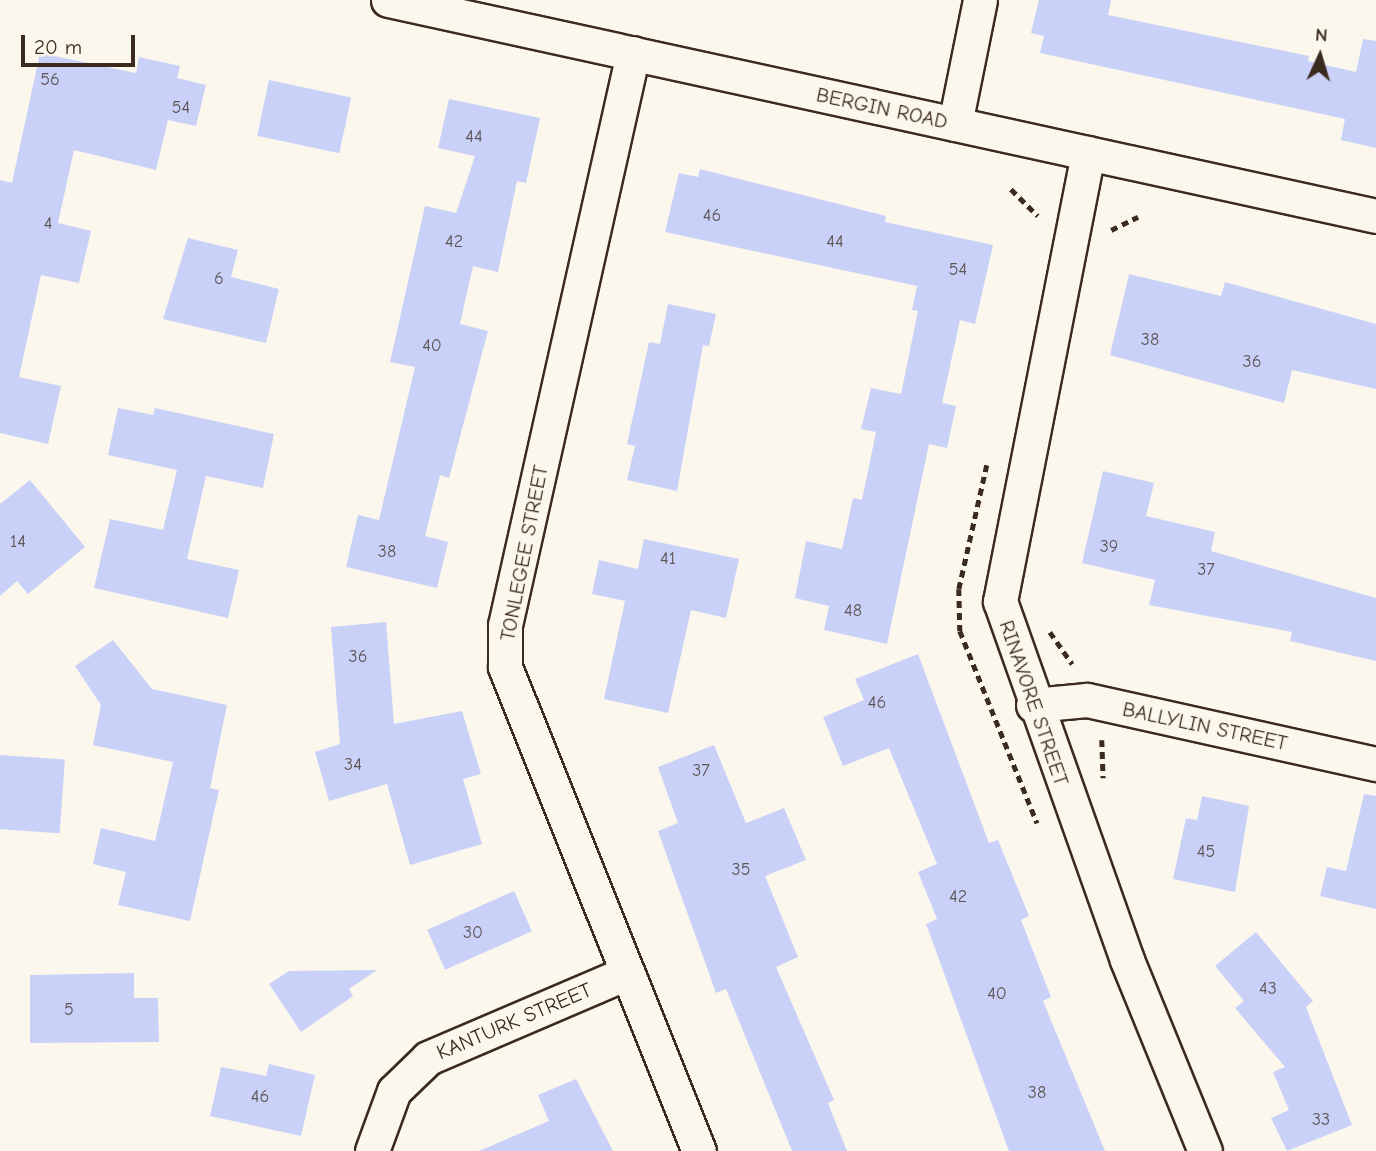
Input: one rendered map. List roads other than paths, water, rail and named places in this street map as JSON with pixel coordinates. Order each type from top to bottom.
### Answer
[{"type":"street","name":"BERGIN ROAD","points":[[388,0],[1376,216]]},
{"type":"street","points":[[955,124],[980,0]]},
{"type":"street","name":"TONLEGEE STREET","points":[[633,53],[505,625],[505,667],[699,1151]]},
{"type":"street","name":"RINAVORE STREET","points":[[1088,153],[1000,601],[1032,705],[1205,1151]]},
{"type":"street","name":"BALLYLIN STREET","points":[[1032,705],[1087,700],[1376,764]]},
{"type":"street","name":"KANTURK STREET","points":[[372,1151],[394,1091],[428,1058],[626,973]]}]
